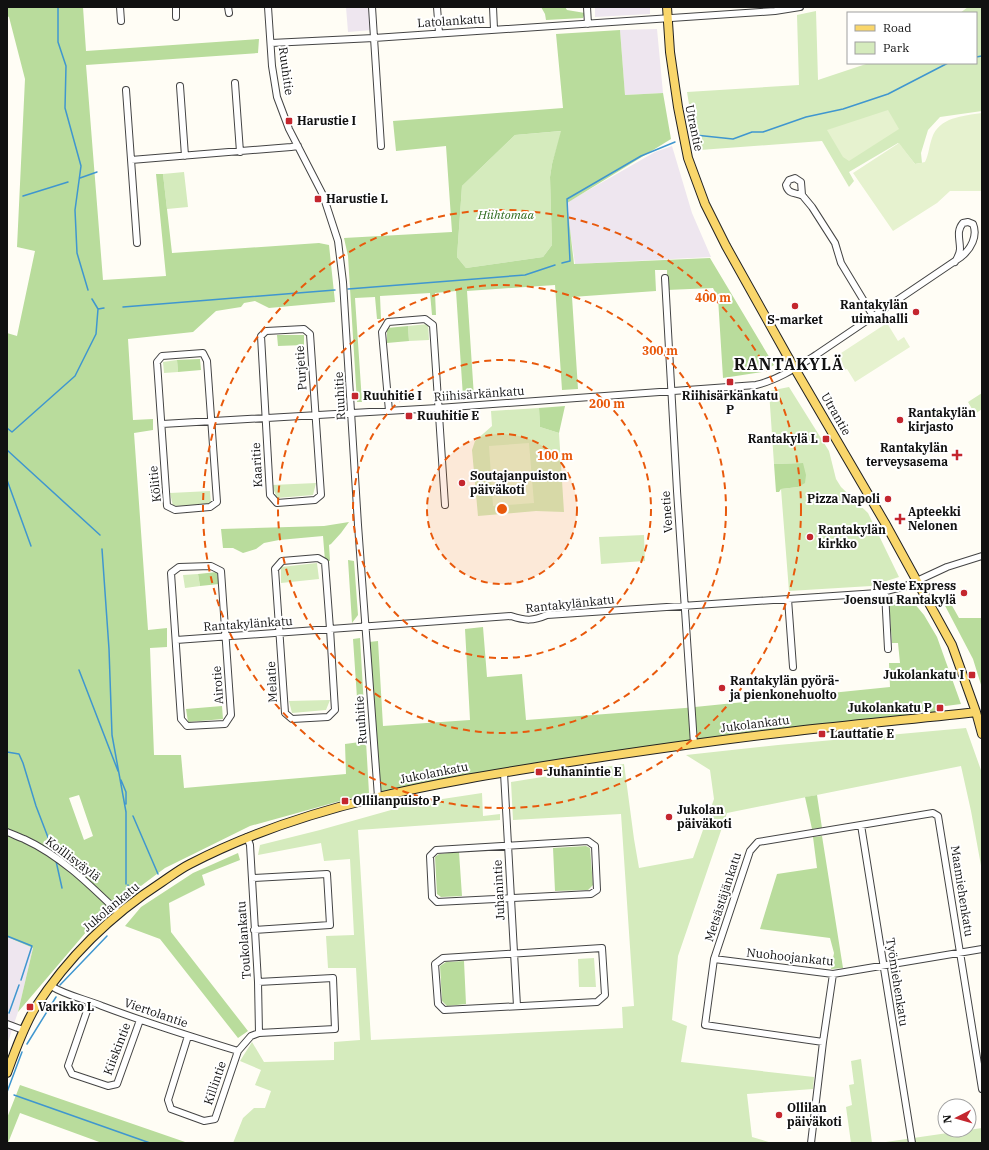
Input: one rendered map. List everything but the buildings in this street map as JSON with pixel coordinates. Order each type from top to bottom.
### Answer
[{"type":"main road","name":"Utrantie","points":[[667,7],[670,52],[678,108],[688,158],[708,210],[726,246],[952,644],[976,712],[982,734]]},
{"type":"main road","name":"Jukolankatu","points":[[7,1073],[23,1030],[35,1009],[78,952],[118,913],[136,899],[188,865],[247,838],[325,811],[378,797],[434,785],[694,744],[795,731],[976,712]]},
{"type":"street","points":[[120,7],[121,21]]},
{"type":"street","points":[[176,7],[176,17]]},
{"type":"street","name":"Ruuhitie","points":[[268,7],[272,66],[283,114],[323,195],[338,241],[343,282],[378,797]]},
{"type":"street","points":[[372,7],[381,146]]},
{"type":"street","points":[[437,7],[439,33]]},
{"type":"street","points":[[493,7],[494,29]]},
{"type":"street","points":[[587,7],[588,24]]},
{"type":"street","name":"Latolankatu","points":[[270,43],[374,38],[588,24],[667,18],[739,10],[774,11],[800,7]]},
{"type":"street","points":[[235,83],[240,152]]},
{"type":"street","points":[[180,86],[185,156]]},
{"type":"street","points":[[126,90],[138,243]]},
{"type":"street","points":[[131,160],[298,146]]},
{"type":"street","points":[[803,196],[790,192],[787,188],[789,180],[793,178],[800,182],[803,196],[812,207],[835,243],[841,262],[873,316]]},
{"type":"street","points":[[794,193],[799,191],[801,187]]},
{"type":"street","name":"Riihisärkänkatu","points":[[162,424],[438,408],[756,385],[767,382],[795,368],[955,262],[963,256],[970,248],[974,238],[975,230],[973,224],[968,222],[963,223],[958,230],[960,249],[959,256],[955,262]]},
{"type":"street","name":"Venetie","points":[[665,278],[670,391],[694,744]]},
{"type":"street","points":[[389,411],[382,332],[388,322],[425,319],[433,324],[445,505]]},
{"type":"street","name":"Purjetie","points":[[266,418],[261,336],[266,331],[304,329],[310,334],[316,415]]},
{"type":"street","points":[[162,424],[157,362],[162,356],[203,353],[207,361],[211,421]]},
{"type":"street","name":"Kaaritie","points":[[266,418],[270,495],[277,503],[315,500],[321,494],[316,415]]},
{"type":"street","name":"Kölitie","points":[[162,424],[167,506],[175,510],[210,507],[216,502],[211,421]]},
{"type":"street","name":"Rantakylänkatu","points":[[176,640],[511,616],[523,620],[538,619],[547,615],[885,592],[906,586],[947,567],[982,556]]},
{"type":"street","name":"Melatie","points":[[318,558],[324,562],[330,629],[335,710],[328,717],[292,719],[285,713],[280,633],[275,569],[282,561],[318,558]]},
{"type":"street","points":[[176,640],[171,573],[179,567],[211,566],[221,571],[226,637]]},
{"type":"street","points":[[885,592],[888,649]]},
{"type":"street","points":[[788,599],[793,667]]},
{"type":"street","name":"Airotie","points":[[176,640],[181,719],[187,726],[225,724],[231,715],[226,637]]},
{"type":"street","name":"Juhanintie","points":[[504,773],[517,1006]]},
{"type":"street","name":"Metsästäjänkatu","points":[[823,1042],[705,1025],[714,959],[750,850],[758,842],[933,813],[938,816]]},
{"type":"street","name":"Maamiehenkatu","points":[[938,816],[982,1090]]},
{"type":"street","name":"Työmiehenkatu","points":[[862,825],[912,1143]]},
{"type":"street","name":"Koillisväylä","points":[[7,832],[52,855],[95,890],[118,913]]},
{"type":"street","name":"Toukolankatu","points":[[247,838],[250,845],[258,982],[259,1033]]},
{"type":"street","points":[[588,841],[595,846],[597,890],[591,894],[511,899],[437,902],[432,897],[430,856],[436,850],[588,841]]},
{"type":"street","points":[[252,878],[327,874],[330,925],[254,930]]},
{"type":"street","points":[[602,948],[605,995],[597,1002],[517,1006],[444,1010],[438,1004],[435,964],[443,958],[602,948]]},
{"type":"street","name":"Nuohoojankatu","points":[[714,959],[833,974],[982,950]]},
{"type":"street","points":[[811,1143],[833,974]]},
{"type":"street","points":[[238,1051],[250,1036],[259,1033],[335,1029],[333,978],[258,982]]},
{"type":"street","name":"Viertolantie","points":[[51,986],[63,993],[140,1020],[238,1051]]},
{"type":"street","name":"Kiiskintie","points":[[90,1002],[68,1066],[72,1074],[108,1086],[117,1084],[140,1020]]},
{"type":"street","points":[[7,1024],[23,1030]]},
{"type":"street","name":"Killintie","points":[[188,1036],[168,1100],[171,1109],[204,1121],[215,1119],[238,1051]]},
{"type":"shaded area","points":[[346,7],[371,7],[372,30],[348,32]]},
{"type":"shaded area","points":[[595,7],[650,7],[650,14],[595,17]]},
{"type":"shaded area","points":[[657,29],[663,93],[625,95],[620,30]]},
{"type":"shaded area","points":[[672,146],[692,213],[711,257],[575,264],[566,203],[655,152]]},
{"type":"shaded area","points":[[7,937],[33,948],[18,1012],[7,1045]]},
{"type":"green space","points":[[7,7],[83,7],[86,51],[259,39],[258,53],[86,65],[103,280],[166,276],[156,174],[163,174],[172,253],[319,243],[329,245],[335,302],[269,308],[255,301],[244,303],[241,307],[216,311],[193,332],[128,339],[133,420],[153,419],[153,430],[134,433],[148,630],[167,628],[167,647],[150,648],[154,755],[181,755],[184,788],[346,774],[345,744],[360,742],[353,639],[360,638],[369,793],[250,826],[165,868],[98,918],[18,1012],[33,948],[7,937],[7,333],[17,336],[35,251],[17,247],[25,79],[9,17],[7,16]],"holes":[[[79,795],[93,836],[84,840],[69,798]]]},
{"type":"green space","points":[[541,7],[565,7],[567,10],[585,13],[583,18],[546,20],[545,14]]},
{"type":"green space","points":[[968,7],[982,7],[982,111],[940,117],[928,130],[921,153],[922,163],[915,164],[898,143],[849,172],[854,181],[849,187],[822,141],[700,150],[693,129],[687,92],[799,85],[797,15],[816,11],[818,80],[866,64],[977,64],[977,12],[961,12]]},
{"type":"green space","points":[[620,30],[625,95],[663,93],[671,139],[567,203],[574,264],[710,258],[774,365],[762,372],[723,378],[718,298],[713,288],[667,290],[667,270],[655,270],[656,291],[572,297],[578,389],[562,390],[555,285],[467,291],[474,397],[463,397],[456,291],[435,293],[436,315],[432,315],[430,293],[380,296],[381,319],[377,319],[375,297],[355,298],[362,402],[357,402],[348,256],[344,238],[452,232],[446,146],[396,151],[393,121],[563,108],[556,34]],"holes":[[[561,131],[550,177],[552,245],[543,257],[466,268],[457,257],[462,186],[515,135]]]},
{"type":"green space","points":[[888,110],[899,129],[849,161],[843,157],[827,130]]},
{"type":"green space","points":[[982,113],[982,191],[950,191],[937,203],[893,231],[853,173],[899,143],[915,164],[925,162],[932,138],[935,131],[940,126],[952,119]]},
{"type":"green space","name":"Hiihtomaa","points":[[562,131],[552,164],[550,177],[552,245],[543,257],[466,268],[457,257],[462,186],[515,135]]},
{"type":"green space","points":[[184,172],[188,207],[167,209],[163,174]]},
{"type":"green space","points":[[887,323],[898,341],[904,337],[910,347],[855,382],[847,369],[844,370],[835,357]]},
{"type":"green space","points":[[428,324],[429,340],[409,341],[408,326]]},
{"type":"green space","points":[[408,326],[409,341],[387,343],[387,328]]},
{"type":"green space","points":[[277,335],[304,335],[304,345],[278,346]]},
{"type":"green space","points":[[200,359],[201,370],[178,372],[177,360]]},
{"type":"green space","points":[[177,360],[178,372],[164,373],[163,362]]},
{"type":"green space","points":[[789,387],[829,451],[836,479],[841,487],[868,513],[899,577],[871,586],[789,591],[781,489],[798,487],[802,463],[774,464],[769,391]]},
{"type":"green space","points":[[982,393],[982,409],[975,414],[968,402]]},
{"type":"green space","points":[[565,406],[559,433],[540,427],[539,408]]},
{"type":"green space","points":[[539,408],[540,427],[559,433],[564,512],[536,511],[478,516],[472,450],[475,441],[492,426],[491,411]]},
{"type":"green space","points":[[529,443],[534,503],[493,506],[489,446]]},
{"type":"green space","points":[[803,463],[806,475],[805,483],[798,487],[781,489],[779,492],[776,492],[774,464]]},
{"type":"green space","points":[[316,483],[313,495],[277,498],[272,485]]},
{"type":"green space","points":[[210,491],[211,505],[173,506],[170,493]]},
{"type":"green space","points":[[349,522],[329,545],[330,561],[325,561],[323,536],[279,540],[264,543],[256,549],[243,553],[233,548],[223,548],[221,529],[324,526]]},
{"type":"green space","points":[[644,535],[645,561],[601,564],[599,537]]},
{"type":"green space","points":[[348,560],[354,561],[358,615],[352,623]]},
{"type":"green space","points":[[317,563],[319,579],[281,583],[281,567]]},
{"type":"green space","points":[[217,572],[219,584],[200,586],[198,574]]},
{"type":"green space","points":[[198,574],[200,586],[185,588],[183,575]]},
{"type":"green space","points":[[946,595],[959,618],[982,618],[982,688],[973,659],[941,598]]},
{"type":"green space","points":[[909,597],[924,615],[937,637],[961,704],[938,707],[933,714],[434,782],[379,792],[369,642],[378,641],[383,726],[470,720],[465,629],[483,627],[487,677],[522,674],[526,720],[685,708],[890,687],[889,663],[900,663],[898,643],[892,643],[889,602]]},
{"type":"green space","points":[[330,700],[326,710],[292,713],[289,701]]},
{"type":"green space","points":[[222,706],[223,719],[188,722],[186,709]]},
{"type":"green space","points":[[966,728],[982,773],[982,871],[961,766],[727,813],[678,956],[672,1020],[687,1026],[681,1062],[814,1077],[813,1089],[747,1094],[752,1137],[772,1143],[233,1143],[243,1118],[254,1108],[265,1108],[271,1091],[255,1085],[261,1070],[240,1061],[252,1042],[264,1062],[334,1060],[334,1042],[360,1040],[356,968],[328,968],[326,936],[354,935],[350,859],[324,861],[321,843],[258,855],[260,845],[416,803],[482,793],[483,816],[500,814],[500,820],[358,830],[371,1040],[623,1028],[622,1007],[634,1006],[621,814],[513,820],[511,782],[624,764],[639,868],[693,858],[714,799],[710,770],[686,755]]},
{"type":"green space","points":[[817,795],[822,828],[812,829],[805,797]]},
{"type":"green space","points":[[822,836],[843,968],[831,969],[834,953],[830,938],[760,929],[777,874],[817,868],[813,837]]},
{"type":"green space","points":[[586,846],[590,848],[593,885],[588,890],[555,891],[553,848]]},
{"type":"green space","points":[[459,852],[462,896],[441,897],[437,894],[435,857],[439,854]]},
{"type":"green space","points":[[238,853],[240,860],[202,875],[205,885],[169,903],[171,932],[248,1031],[238,1038],[160,939],[125,926],[141,907],[193,873]]},
{"type":"green space","points":[[594,958],[596,987],[579,987],[578,959]]},
{"type":"green space","points":[[464,961],[466,1004],[447,1006],[442,1001],[440,966],[446,962]]},
{"type":"green space","points":[[861,1059],[872,1143],[851,1143],[846,1107],[852,1105],[849,1085],[854,1084],[851,1061]]},
{"type":"green space","points":[[20,1085],[188,1143],[102,1143],[20,1113],[7,1143],[7,1118]]},
{"type":"green space","points":[[982,1128],[982,1143],[879,1143],[937,1135],[937,1138],[977,1138],[977,1129]]},
{"type":"waterway","points":[[58,7],[58,42],[66,66],[65,108],[81,166],[75,210],[77,253],[88,290]]},
{"type":"waterway","points":[[977,57],[982,56]]},
{"type":"waterway","points":[[695,135],[733,139],[752,132],[763,132],[806,117],[843,109],[888,94],[946,64]]},
{"type":"waterway","points":[[562,263],[570,261],[567,199],[641,156],[675,142]]},
{"type":"waterway","points":[[80,178],[97,172]]},
{"type":"waterway","points":[[23,196],[68,182]]},
{"type":"waterway","points":[[348,289],[525,275],[555,265]]},
{"type":"waterway","points":[[123,307],[335,290]]},
{"type":"waterway","points":[[7,428],[12,432],[75,376],[96,334],[98,309],[92,299]]},
{"type":"waterway","points":[[98,309],[104,308]]},
{"type":"waterway","points":[[7,450],[100,535]]},
{"type":"waterway","points":[[7,480],[31,546]]},
{"type":"waterway","points":[[102,549],[109,649],[112,735],[126,812],[126,873]]},
{"type":"waterway","points":[[79,670],[118,771]]},
{"type":"waterway","points":[[7,752],[19,754],[36,806],[54,853]]},
{"type":"waterway","points":[[121,780],[126,792],[126,804]]},
{"type":"waterway","points":[[133,816],[158,874]]},
{"type":"waterway","points":[[56,861],[62,888]]},
{"type":"waterway","points":[[126,873],[126,884]]},
{"type":"waterway","points":[[119,901],[130,895],[128,885]]},
{"type":"waterway","points":[[96,923],[108,910]]},
{"type":"waterway","points":[[7,936],[32,946],[21,980]]},
{"type":"waterway","points":[[60,985],[107,936]]},
{"type":"waterway","points":[[9,1013],[19,985]]},
{"type":"waterway","points":[[27,1044],[56,997]]},
{"type":"waterway","points":[[7,1092],[22,1052]]},
{"type":"waterway","points":[[14,1095],[150,1143]]},
{"type":"place","name":"Harustie I","points":[[289,121]]},
{"type":"place","name":"Harustie L","points":[[318,199]]},
{"type":"place","name":"S-market","points":[[795,306]]},
{"type":"place","name":"Rantakylän uimahalli","points":[[916,312]]},
{"type":"place","name":"Riihisärkänkatu P","points":[[730,382]]},
{"type":"place","name":"Ruuhitie I","points":[[355,396]]},
{"type":"place","name":"Ruuhitie E","points":[[409,416]]},
{"type":"place","name":"Rantakylän kirjasto","points":[[900,420]]},
{"type":"place","name":"Rantakylä L","points":[[826,439]]},
{"type":"place","name":"Rantakylän terveysasema","points":[[957,455]]},
{"type":"place","name":"Soutajanpuiston päiväkoti","points":[[462,483]]},
{"type":"place","name":"Pizza Napoli","points":[[888,499]]},
{"type":"place","name":"Apteekki Nelonen","points":[[900,519]]},
{"type":"place","name":"Rantakylän kirkko","points":[[810,537]]},
{"type":"place","name":"Neste Express Joensuu Rantakylä","points":[[964,593]]},
{"type":"place","name":"Jukolankatu I","points":[[972,675]]},
{"type":"place","name":"Rantakylän pyörä- ja pienkonehuolto","points":[[722,688]]},
{"type":"place","name":"Jukolankatu P","points":[[940,708]]},
{"type":"place","name":"Lauttatie E","points":[[822,734]]},
{"type":"place","name":"Juhanintie E","points":[[539,772]]},
{"type":"place","name":"Ollilanpuisto P","points":[[345,801]]},
{"type":"place","name":"Jukolan päiväkoti","points":[[669,817]]},
{"type":"place","name":"Varikko L","points":[[30,1007]]},
{"type":"place","name":"Ollilan päiväkoti","points":[[779,1115]]},
{"type":"district","name":"RANTAKYLÄ","points":[[789,364]]}]
